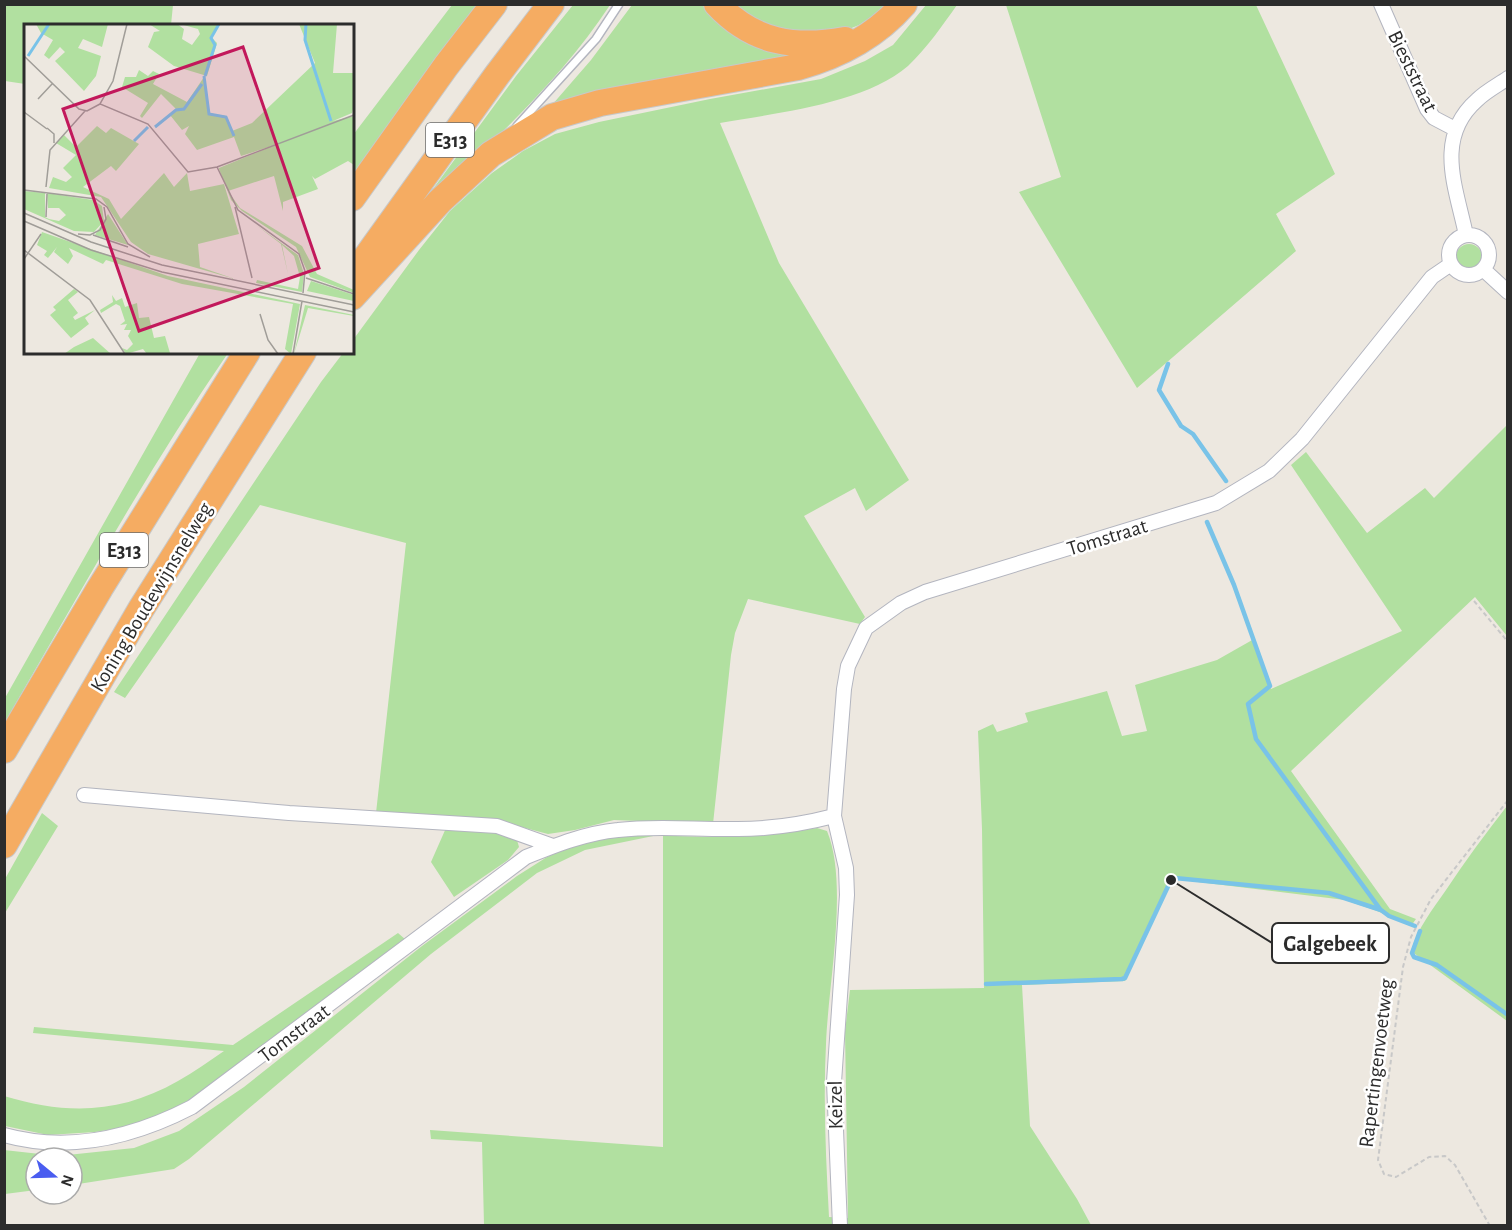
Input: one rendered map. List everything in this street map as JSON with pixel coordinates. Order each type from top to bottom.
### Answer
[{"type":"highway","name":"E313","points":[[354,195],[446,66],[494,4]]},
{"type":"highway","name":"E313","points":[[354,274],[497,75],[551,4]]},
{"type":"highway","points":[[717,4],[748,30],[784,42],[812,45],[863,38]]},
{"type":"highway","points":[[354,295],[440,201],[491,154],[552,117],[600,103],[798,67],[831,56],[863,38],[887,21],[904,4]]},
{"type":"highway","name":"E313","points":[[4,750],[100,588],[246,354]]},
{"type":"highway","name":"Koning Boudewijnsnelweg","points":[[4,845],[141,609],[302,354]]},
{"type":"street","name":"Bieststraat","points":[[1381,4],[1427,109],[1434,118],[1455,129]]},
{"type":"street","points":[[1466,235],[1451,170],[1455,129],[1476,100],[1508,78]]},
{"type":"street","points":[[1466,235],[1479,237],[1486,244],[1490,253],[1484,270],[1468,275],[1458,272],[1451,264],[1449,257],[1452,245],[1459,237],[1466,235]]},
{"type":"street","name":"Tomstraat","points":[[841,986],[847,895],[846,877],[834,816],[844,689],[849,666],[866,628],[901,603],[925,592],[1216,503],[1245,488],[1269,471],[1302,439],[1432,277],[1451,264]]},
{"type":"street","points":[[1484,270],[1508,292]]},
{"type":"street","points":[[84,795],[289,813],[497,826],[553,846]]},
{"type":"street","name":"Tomstraat","points":[[4,1135],[55,1142],[91,1140],[132,1133],[167,1120],[192,1107],[526,857],[553,846],[595,833],[620,829],[668,827],[739,829],[776,826],[834,816]]},
{"type":"street","name":"Keizel","points":[[840,1226],[834,1082],[841,986]]},
{"type":"lane","points":[[491,154],[596,39],[619,4]]},
{"type":"path","points":[[1474,601],[1508,642]]},
{"type":"path","name":"Rapertingenvoetweg","points":[[1490,1226],[1455,1165],[1445,1156],[1429,1157],[1396,1177],[1384,1174],[1378,1160],[1403,967],[1411,937],[1431,899],[1508,800]]},
{"type":"green space","points":[[5,4],[173,4],[171,24],[24,24],[24,84],[5,81]]},
{"type":"green space","points":[[452,5],[481,5],[354,174],[354,134]]},
{"type":"green space","points":[[573,5],[610,5],[566,64],[541,92],[408,223],[516,76]]},
{"type":"green space","points":[[632,5],[707,5],[820,53],[545,113],[591,60]]},
{"type":"green space","points":[[733,5],[886,5],[859,25],[837,34],[814,37],[757,23]]},
{"type":"green space","points":[[926,5],[957,5],[922,52],[908,66],[890,79],[868,90],[819,105],[720,123],[779,263],[909,480],[866,511],[855,488],[804,516],[865,617],[860,624],[748,599],[735,633],[731,655],[713,824],[614,820],[548,834],[499,821],[376,813],[406,543],[260,505],[125,698],[114,692],[321,382],[342,354],[354,354],[354,339],[450,211],[492,173],[523,151],[555,134],[599,122],[710,99],[821,79],[865,61],[893,45]]},
{"type":"green space","points":[[1006,5],[1256,5],[1335,174],[1276,214],[1296,251],[1137,388],[1019,192],[1061,177]]},
{"type":"green space","points":[[1469,244],[1478,248],[1482,257],[1478,266],[1469,270],[1460,266],[1456,257],[1460,248]]},
{"type":"green space","points":[[199,354],[227,354],[141,489],[5,722],[5,698]]},
{"type":"green space","points":[[1507,425],[1507,636],[1475,597],[1291,771],[1390,909],[1416,919],[1411,926],[1345,900],[1173,879],[1125,981],[1022,985],[1030,1126],[1091,1225],[484,1225],[482,1142],[431,1139],[430,1130],[663,1147],[663,836],[769,835],[817,828],[827,831],[833,853],[837,906],[825,1065],[829,1217],[848,1218],[845,1031],[850,990],[984,988],[978,731],[993,724],[997,732],[1028,722],[1025,713],[1107,691],[1122,736],[1147,731],[1135,685],[1217,660],[1254,639],[1271,689],[1402,631],[1291,465],[1306,452],[1367,533],[1425,488],[1434,498]]},
{"type":"green space","points":[[1507,806],[1508,1021],[1411,951],[1417,935],[1431,912]]},
{"type":"green space","points":[[42,813],[58,826],[5,913],[5,879]]},
{"type":"green space","points":[[446,828],[490,830],[517,840],[519,847],[508,860],[454,897],[431,862]]},
{"type":"green space","points":[[656,835],[585,850],[537,873],[431,954],[189,1159],[174,1169],[84,1183],[84,1153],[134,1148],[179,1131],[244,1087],[422,946],[517,876],[547,857],[574,845],[604,837]]},
{"type":"green space","points":[[398,933],[406,940],[195,1099],[159,1116],[127,1127],[95,1132],[48,1135],[5,1126],[4,1096],[27,1102],[71,1108],[114,1105],[156,1092],[184,1078],[224,1051],[33,1033],[34,1027],[233,1045]]},
{"type":"green space","points":[[4,1150],[24,1152],[24,1192],[5,1194]]},
{"type":"waterway","points":[[1168,364],[1159,390],[1181,426],[1193,434],[1226,481]]},
{"type":"waterway","points":[[1207,522],[1234,585],[1270,686],[1248,704],[1256,739],[1380,909]]},
{"type":"waterway","points":[[986,984],[1125,978],[1171,880],[1175,878],[1329,893],[1381,910],[1389,916],[1415,926]]},
{"type":"waterway","points":[[1420,931],[1412,953],[1414,957],[1437,965],[1508,1015]]},
{"type":"place","name":"Galgebeek","points":[[1171,880]]}]
